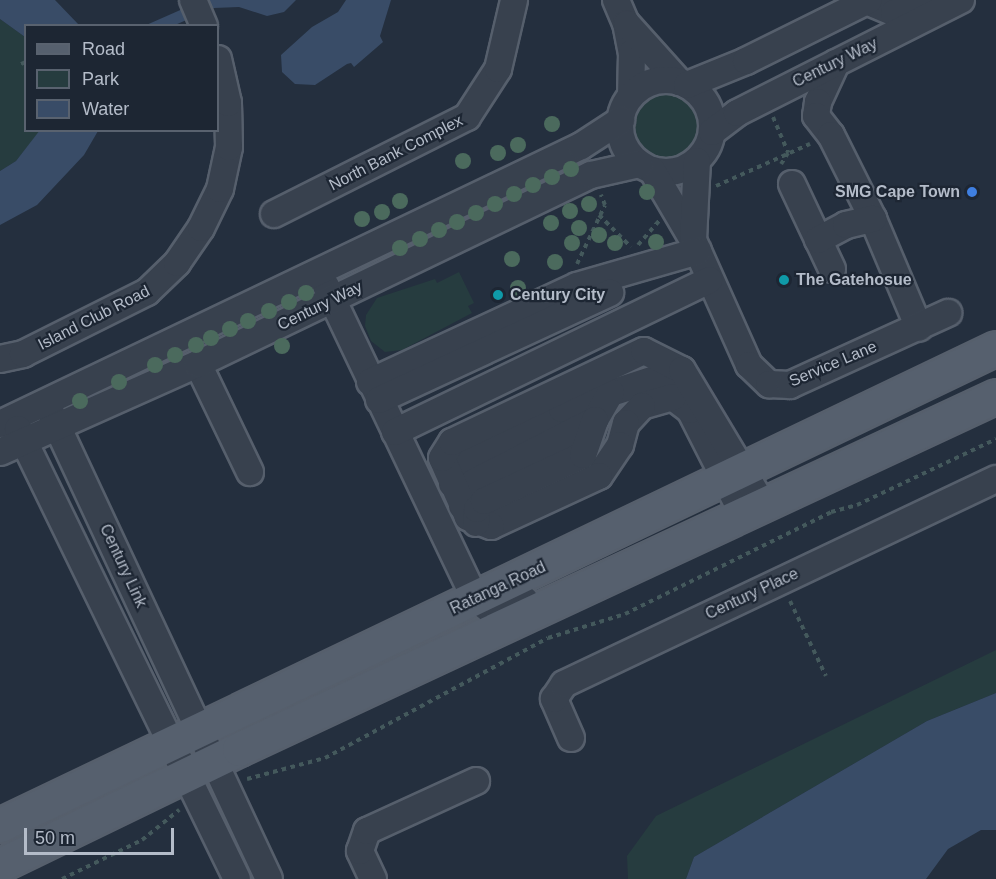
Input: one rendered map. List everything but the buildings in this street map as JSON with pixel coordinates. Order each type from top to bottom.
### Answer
[{"type":"main road","name":"Ratanga Road","points":[[0,825],[735,476],[996,348]]},
{"type":"main road","points":[[0,865],[681,541],[996,396]]},
{"type":"street","name":"North Bank Complex","points":[[274,214],[467,117],[498,69],[514,0]]},
{"type":"street","points":[[631,96],[653,82],[683,83],[746,61],[866,1],[894,13],[950,5]]},
{"type":"street","name":"Century Way","points":[[712,132],[737,113],[950,5]]},
{"type":"street","points":[[621,11],[683,83],[706,103],[712,132],[707,149],[697,160],[676,171],[646,167],[624,145],[621,120],[631,96],[633,71],[621,11]]},
{"type":"street","points":[[836,63],[816,110],[873,219],[919,328]]},
{"type":"street","name":"Island Club Road","points":[[0,359],[23,354],[147,292],[177,263],[201,228],[220,189],[229,147],[228,104],[219,64]]},
{"type":"street","name":"Century Way","points":[[7,421],[581,146],[621,120]]},
{"type":"street","name":"Service Lane","points":[[691,248],[697,160]]},
{"type":"street","name":"Century Way","points":[[0,452],[58,429],[198,364],[591,175],[646,167]]},
{"type":"street","name":"Service Lane","points":[[646,167],[709,280],[749,365],[757,377],[777,386],[790,385],[948,313]]},
{"type":"street","points":[[785,176],[832,269]]},
{"type":"street","points":[[818,240],[846,225],[873,219]]},
{"type":"street","points":[[375,391],[590,299],[668,273],[691,248]]},
{"type":"street","points":[[320,272],[475,598],[484,609],[498,612],[623,554],[681,541]]},
{"type":"street","points":[[395,432],[709,280]]},
{"type":"street","points":[[735,476],[690,410],[673,397],[642,406],[626,423],[620,445],[599,477],[499,524],[486,526],[463,504],[442,458],[452,442],[644,351],[682,370],[752,508]]},
{"type":"street","points":[[198,364],[250,472]]},
{"type":"street","points":[[463,504],[455,470],[462,462],[562,410],[682,370]]},
{"type":"street","points":[[463,504],[477,509],[484,501],[583,455],[595,420],[611,392]]},
{"type":"street","name":"Century Link","points":[[45,402],[200,731],[200,768]]},
{"type":"street","name":"Century Link","points":[[7,421],[25,443],[170,744],[200,768]]},
{"type":"street","name":"Century Place","points":[[571,738],[554,699],[564,684],[996,479]]},
{"type":"street","points":[[200,768],[237,879]]},
{"type":"street","points":[[200,768],[269,879]]},
{"type":"street","points":[[373,879],[360,851],[367,831],[476,781]]},
{"type":"path","points":[[771,111],[788,153],[785,176]]},
{"type":"path","points":[[704,192],[831,135]]},
{"type":"path","points":[[577,265],[605,205]]},
{"type":"path","points":[[638,245],[659,220],[658,214]]},
{"type":"path","points":[[599,215],[633,250]]},
{"type":"path","points":[[247,779],[325,758],[548,638],[625,614],[831,512],[857,505],[996,439]]},
{"type":"path","points":[[781,581],[826,676]]},
{"type":"path","points":[[62,879],[142,840],[180,810]]},
{"type":"green space","points":[[0,19],[24,36],[24,132],[39,132],[16,161],[0,171]]},
{"type":"green space","points":[[659,92],[673,92],[686,98],[695,107],[701,120],[699,140],[691,152],[673,162],[659,162],[646,156],[637,147],[631,134],[631,120],[637,107],[646,98]]},
{"type":"green space","points":[[459,272],[474,303],[468,306],[472,313],[402,350],[385,352],[371,341],[365,326],[366,315],[377,298],[435,279],[437,283]]},
{"type":"green space","points":[[996,650],[996,693],[927,721],[694,857],[686,879],[628,879],[627,856],[656,816]]},
{"type":"water","points":[[0,0],[55,0],[78,24],[24,24],[24,36],[0,19]]},
{"type":"water","points":[[203,0],[296,0],[284,12],[267,16],[239,7],[214,8],[177,24],[149,24]]},
{"type":"water","points":[[346,0],[391,0],[380,36],[383,42],[354,67],[351,63],[347,64],[315,85],[295,84],[282,72],[281,55],[312,27],[338,12]]},
{"type":"water","points":[[38,132],[97,132],[84,155],[37,205],[0,225],[0,171],[16,161]]},
{"type":"water","points":[[996,693],[996,830],[981,830],[948,849],[926,879],[686,879],[694,857],[927,721]]},
{"type":"place","name":"SMG Cape Town","points":[[972,192]]},
{"type":"place","name":"The Gatehosue","points":[[784,280]]},
{"type":"place","name":"Century City","points":[[498,295]]}]
